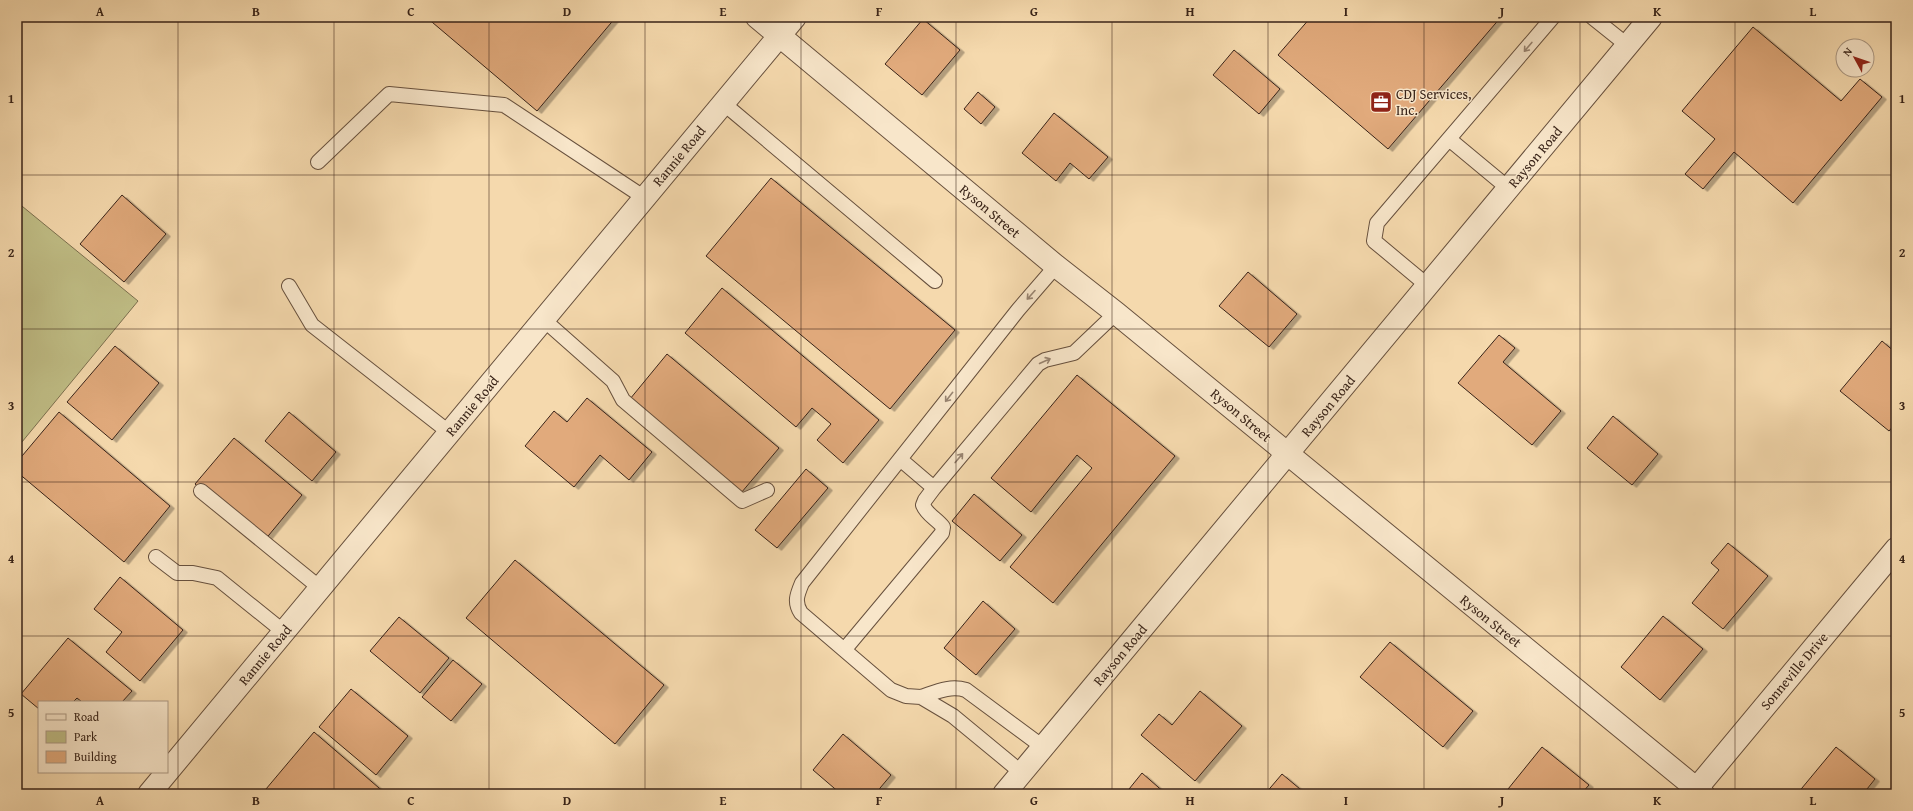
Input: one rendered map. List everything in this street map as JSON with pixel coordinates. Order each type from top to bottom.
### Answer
[{"type":"street","name":"Ryson Street","points":[[757,17],[1056,266],[1116,313],[1698,792]]},
{"type":"street","name":"Rannie Road","points":[[168,771],[795,17]]},
{"type":"street","name":"Rayson Road","points":[[1004,794],[1651,17]]},
{"type":"street","name":"Sonneville Drive","points":[[1698,792],[1896,549]]},
{"type":"street","name":"Rannie Road","points":[[149,794],[166,773]]},
{"type":"lane","points":[[1428,286],[1374,241],[1377,223],[1553,17]]},
{"type":"lane","points":[[1592,17],[1627,46]]},
{"type":"lane","points":[[318,162],[389,94],[504,105],[645,198]]},
{"type":"lane","points":[[723,103],[934,281]]},
{"type":"lane","points":[[1448,139],[1508,188]]},
{"type":"lane","points":[[1043,747],[966,690],[948,688],[921,697],[906,696],[891,690],[845,649],[801,613],[796,604],[797,595],[802,583],[1018,310],[1056,266]]},
{"type":"lane","points":[[289,286],[312,325],[450,433]]},
{"type":"lane","points":[[845,649],[942,533],[943,527],[940,522],[925,511],[923,505],[934,488],[1038,364],[1045,360],[1074,353],[1116,313]]},
{"type":"lane","points":[[544,320],[613,381],[623,400],[742,501],[767,490]]},
{"type":"lane","points":[[900,459],[934,488]]},
{"type":"lane","points":[[201,491],[320,588]]},
{"type":"lane","points":[[156,557],[177,573],[193,573],[217,578],[284,632]]},
{"type":"lane","points":[[921,697],[953,716],[1022,773]]},
{"type":"green space","points":[[17,202],[138,301],[17,448]]},
{"type":"building","points":[[426,17],[616,17],[537,111]]},
{"type":"building","name":"CDJ Services, Inc.","points":[[1311,17],[1501,17],[1388,149],[1278,55]]},
{"type":"building","points":[[923,19],[960,50],[922,95],[885,64]]},
{"type":"building","points":[[1753,27],[1841,101],[1860,79],[1882,97],[1793,203],[1734,152],[1703,189],[1685,174],[1715,139],[1682,111]]},
{"type":"building","points":[[1234,50],[1280,89],[1259,114],[1213,75]]},
{"type":"building","points":[[978,92],[995,107],[981,124],[964,109]]},
{"type":"building","points":[[1054,113],[1108,157],[1089,179],[1070,163],[1056,181],[1022,153]]},
{"type":"building","points":[[771,178],[955,330],[890,409],[706,256]]},
{"type":"building","points":[[122,195],[166,234],[124,282],[80,244]]},
{"type":"building","points":[[1248,272],[1297,314],[1269,347],[1219,306]]},
{"type":"building","points":[[722,288],[879,420],[843,463],[817,440],[831,424],[812,408],[796,427],[685,333]]},
{"type":"building","points":[[1499,335],[1515,348],[1503,362],[1561,411],[1532,445],[1458,383]]},
{"type":"building","points":[[1882,341],[1896,353],[1896,423],[1889,431],[1840,391]]},
{"type":"building","points":[[115,346],[159,383],[112,440],[67,402]]},
{"type":"building","points":[[667,354],[779,448],[741,493],[630,399]]},
{"type":"building","points":[[1077,375],[1175,456],[1053,603],[1010,567],[1092,468],[1077,455],[1031,512],[991,478]]},
{"type":"building","points":[[587,398],[652,452],[629,480],[600,455],[574,487],[525,446],[554,411],[567,422]]},
{"type":"building","points":[[59,412],[170,506],[124,562],[17,472],[17,462]]},
{"type":"building","points":[[289,412],[336,452],[312,481],[265,441]]},
{"type":"building","points":[[1613,416],[1658,454],[1632,485],[1587,448]]},
{"type":"building","points":[[234,438],[302,495],[264,541],[195,484]]},
{"type":"building","points":[[806,469],[828,488],[777,548],[755,530]]},
{"type":"building","points":[[974,494],[1022,535],[1000,561],[952,521]]},
{"type":"building","points":[[1728,543],[1768,576],[1723,629],[1692,603],[1719,570],[1711,563]]},
{"type":"building","points":[[515,560],[664,685],[615,744],[466,618]]},
{"type":"building","points":[[120,577],[183,630],[140,681],[106,652],[122,632],[94,609]]},
{"type":"building","points":[[983,601],[1015,629],[976,675],[944,648]]},
{"type":"building","points":[[1663,616],[1703,649],[1660,700],[1621,667]]},
{"type":"building","points":[[399,617],[449,658],[420,693],[370,651]]},
{"type":"building","points":[[68,638],[132,691],[123,701],[81,701],[77,698],[74,701],[38,701],[38,708],[21,694]]},
{"type":"building","points":[[1390,642],[1473,711],[1443,747],[1360,677]]},
{"type":"building","points":[[453,660],[482,684],[451,721],[422,697]]},
{"type":"building","points":[[351,689],[408,736],[376,775],[319,727]]},
{"type":"building","points":[[1200,691],[1242,726],[1195,781],[1141,735],[1159,714],[1172,725]]},
{"type":"building","points":[[314,732],[386,794],[271,794],[266,789]]},
{"type":"building","points":[[843,734],[891,775],[875,794],[841,794],[813,770]]},
{"type":"building","points":[[1542,747],[1589,785],[1581,794],[1504,794]]},
{"type":"building","points":[[1836,747],[1875,779],[1863,794],[1797,794]]},
{"type":"building","points":[[1142,773],[1166,794],[1125,794]]},
{"type":"building","points":[[1282,774],[1306,794],[1265,794]]},
{"type":"place","name":"CDJ Services, Inc.","points":[[1381,102]]}]
